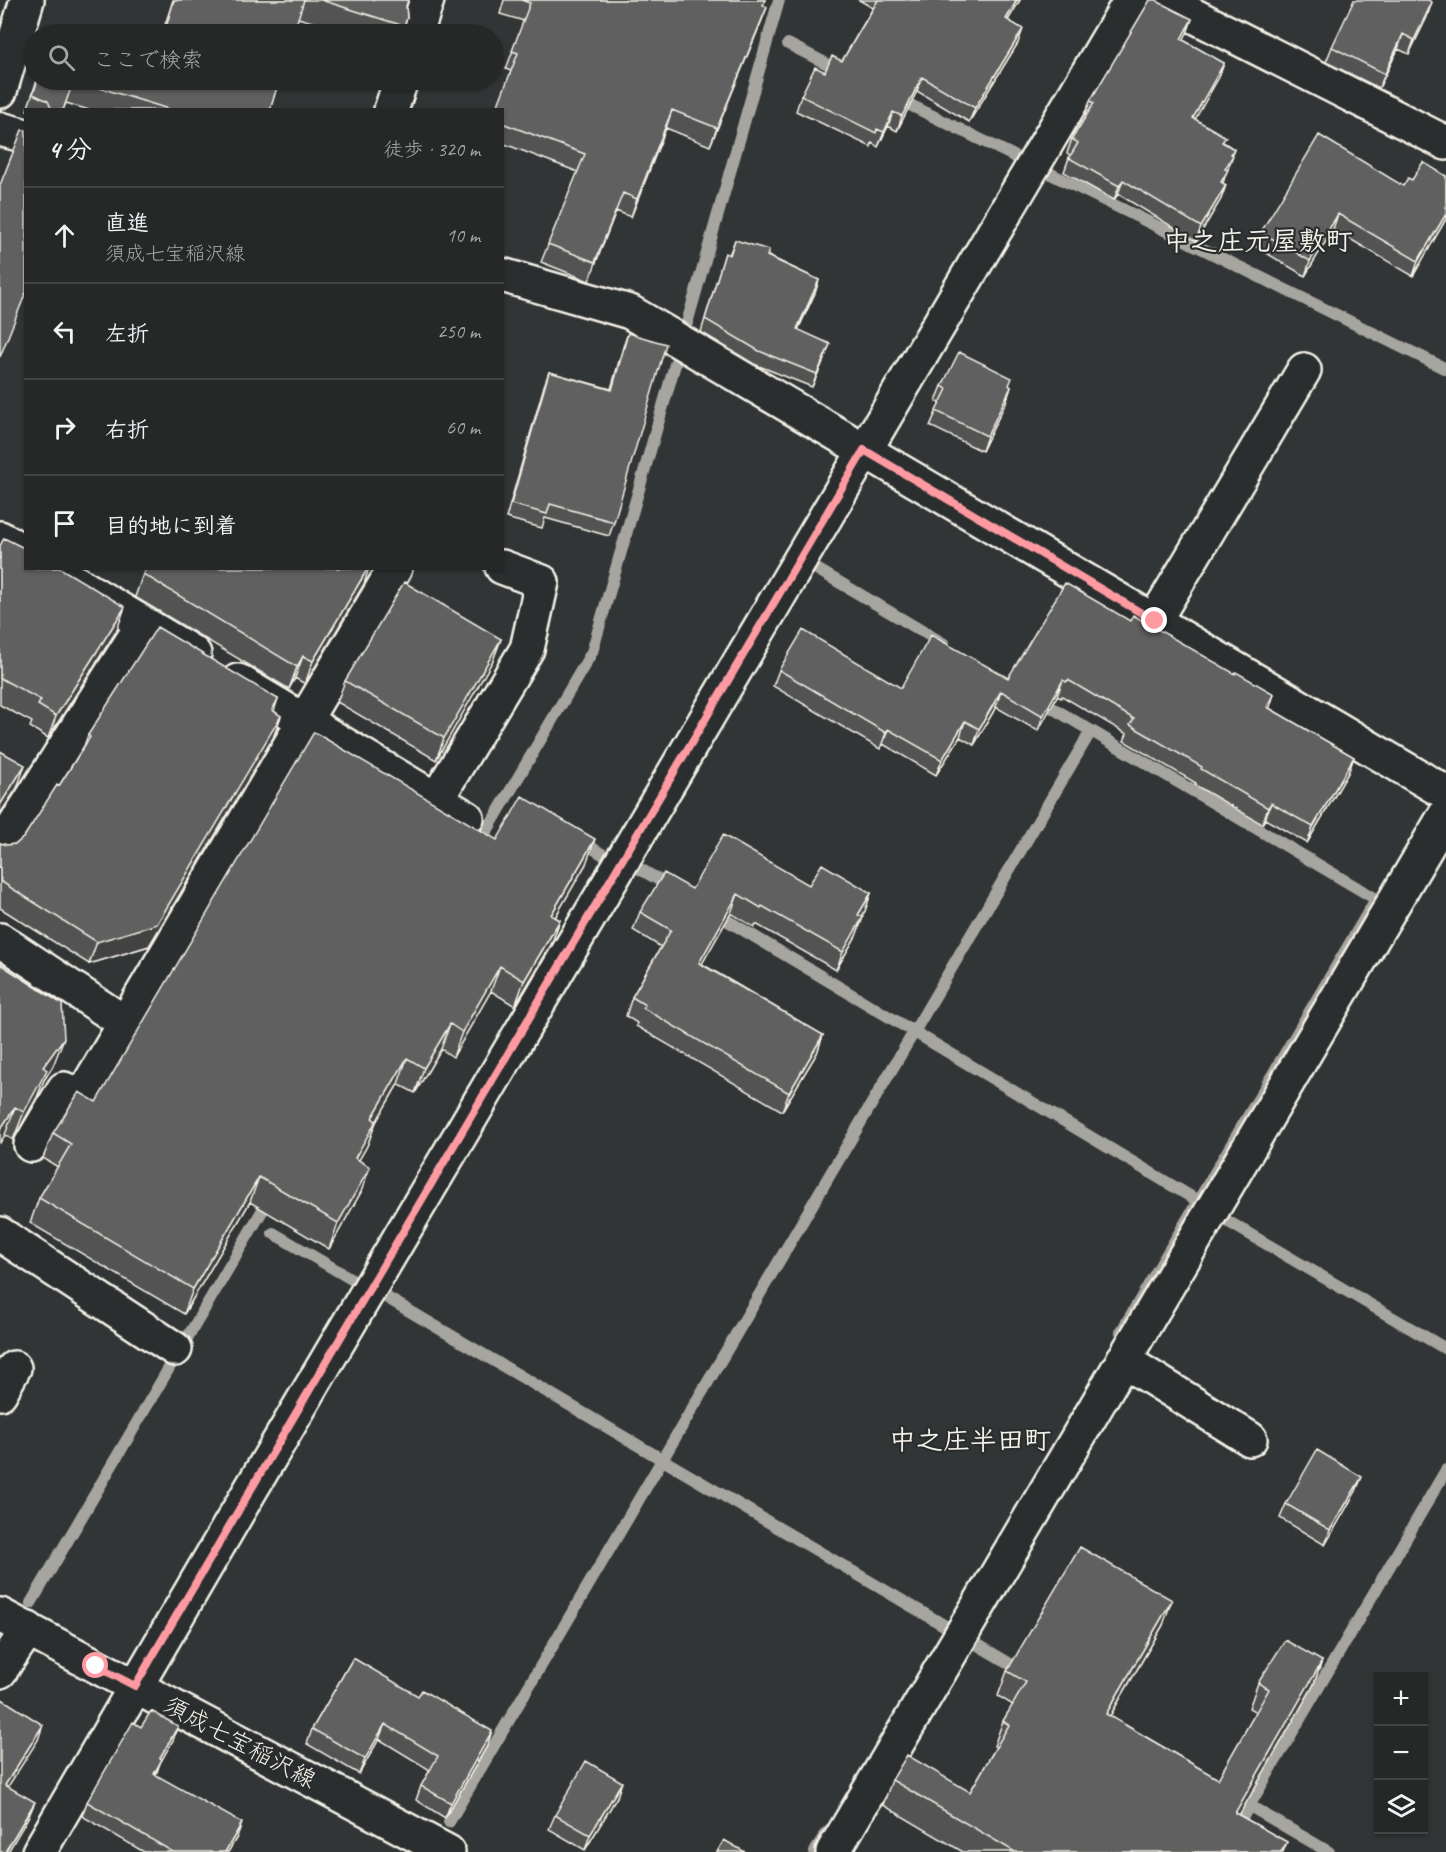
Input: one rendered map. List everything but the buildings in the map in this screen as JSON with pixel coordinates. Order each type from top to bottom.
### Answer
[{"type":"street","points":[[0,91],[27,0]]},
{"type":"street","points":[[419,24],[427,0]]},
{"type":"street","points":[[39,1852],[1131,0]]},
{"type":"street","points":[[1162,0],[1446,143]]},
{"type":"street","points":[[392,108],[398,90]]},
{"type":"street","points":[[0,129],[24,135]]},
{"type":"street","points":[[504,276],[630,312],[1446,793]]},
{"type":"street","points":[[1155,621],[1304,370]]},
{"type":"street","points":[[0,538],[24,552]]},
{"type":"street","points":[[436,800],[527,649],[542,582],[504,568]]},
{"type":"street","points":[[54,570],[467,818]]},
{"type":"street","points":[[31,1145],[64,1089],[81,1098],[394,570]]},
{"type":"street","points":[[0,849],[143,624]]},
{"type":"street","points":[[833,1852],[1446,814]]},
{"type":"street","points":[[0,940],[125,1023]]},
{"type":"street","points":[[0,1233],[176,1349]]},
{"type":"street","points":[[1123,1360],[1250,1438]]},
{"type":"street","points":[[0,1671],[14,1622]]},
{"type":"street","name":"須成七宝稲沢線","points":[[14,1622],[448,1852]]},
{"type":"waterway","points":[[687,323],[779,0]]},
{"type":"waterway","points":[[788,44],[843,72]]},
{"type":"waterway","points":[[896,98],[1022,160]]},
{"type":"waterway","points":[[1047,172],[1446,369]]},
{"type":"waterway","points":[[478,846],[592,652],[676,361]]},
{"type":"waterway","points":[[815,568],[944,644]]},
{"type":"waterway","points":[[1039,700],[1376,899],[1121,1332]]},
{"type":"waterway","points":[[449,1822],[1091,731]]},
{"type":"waterway","points":[[578,839],[610,859]]},
{"type":"waterway","points":[[640,869],[673,888]]},
{"type":"waterway","points":[[713,912],[1198,1201]]},
{"type":"waterway","points":[[186,1340],[271,1196]]},
{"type":"waterway","points":[[1222,1218],[1446,1349]]},
{"type":"waterway","points":[[273,1233],[360,1284]]},
{"type":"waterway","points":[[384,1296],[947,1627]]},
{"type":"waterway","points":[[31,1603],[172,1363]]},
{"type":"waterway","points":[[1222,1852],[1446,1470]]},
{"type":"waterway","points":[[973,1642],[1024,1672]]},
{"type":"waterway","points":[[1243,1802],[1329,1852]]},
{"type":"waterway","points":[[815,1852],[826,1833]]},
{"type":"district","name":"中之庄元屋敷町","points":[[1258,241]]},
{"type":"district","name":"中之庄半田町","points":[[970,1440]]},
{"type":"route","points":[[96,1666],[135,1686],[864,450],[1155,621]]}]
